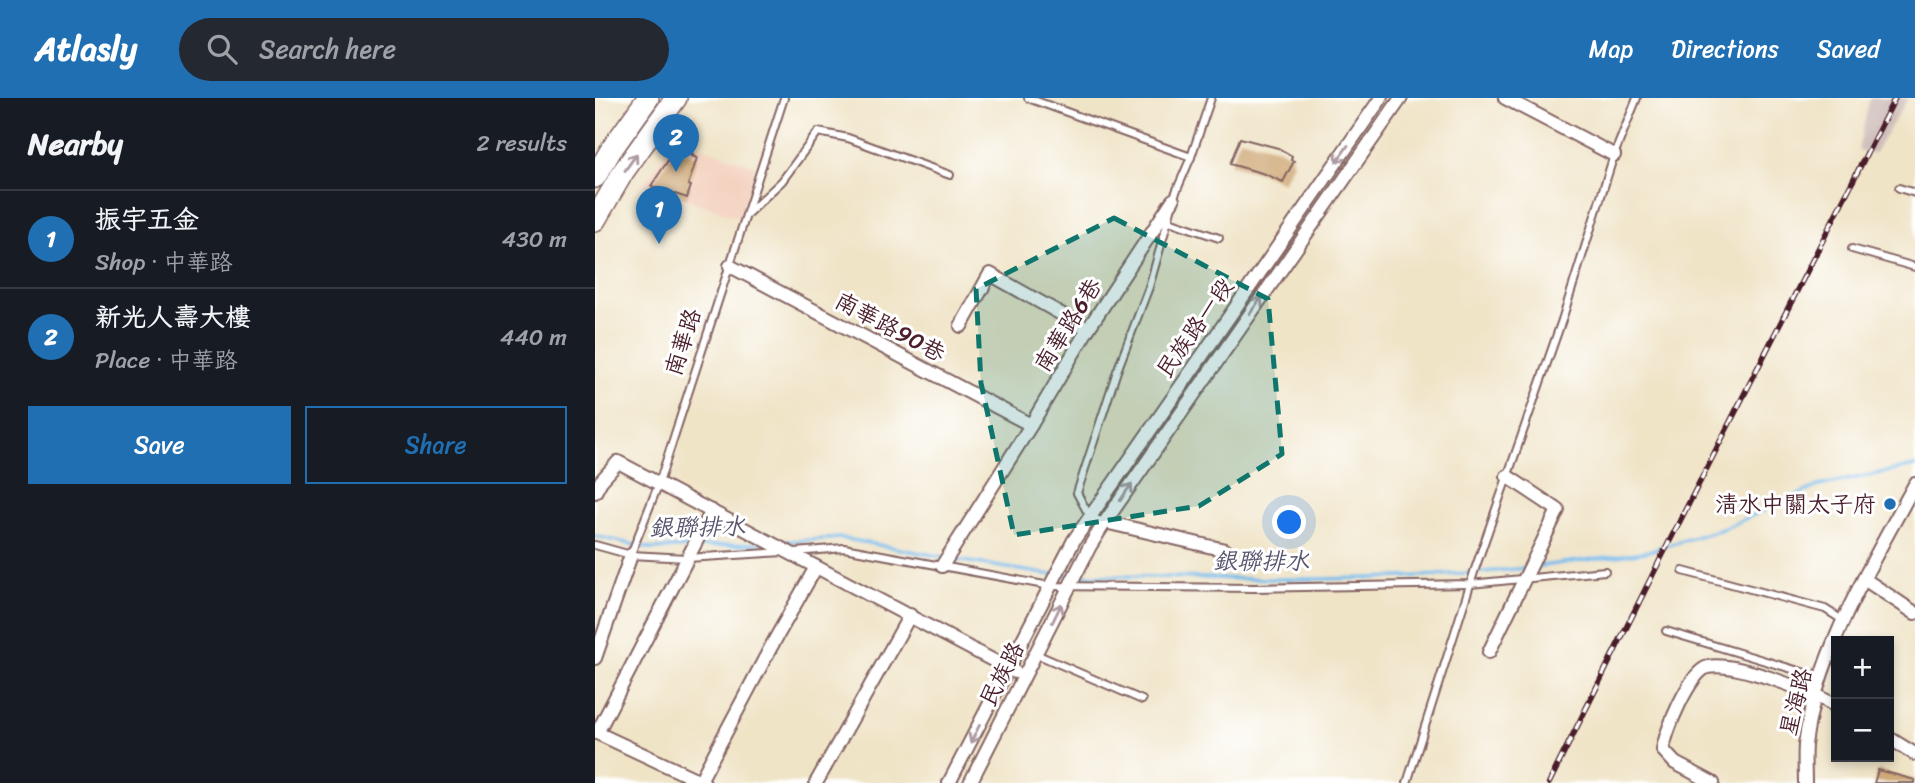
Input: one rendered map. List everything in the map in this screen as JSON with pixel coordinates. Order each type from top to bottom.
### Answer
[{"type":"main road","points":[[595,177],[648,98]]},
{"type":"main road","points":[[595,220],[623,172],[676,98]]},
{"type":"street","name":"民族路一段","points":[[1054,579],[1090,517],[1381,98]]},
{"type":"street","name":"民族路一段","points":[[1074,578],[1105,522],[1401,98]]},
{"type":"street","points":[[1505,98],[1614,155]]},
{"type":"street","name":"南華路6巷","points":[[946,561],[1088,329],[1173,200]]},
{"type":"street","name":"南華路90巷","points":[[730,267],[1031,425]]},
{"type":"street","points":[[961,326],[990,274],[1088,329]]},
{"type":"street","points":[[1151,429],[1163,438]]},
{"type":"street","points":[[595,492],[618,462],[1024,677]]},
{"type":"street","points":[[1489,652],[1557,510],[1507,476]]},
{"type":"street","name":"星海路","points":[[1805,783],[1805,746],[1822,678],[1864,579],[1915,484]]},
{"type":"street","points":[[712,511],[596,733],[702,782],[816,567]]},
{"type":"street","points":[[1105,522],[1225,550]]},
{"type":"street","points":[[595,659],[632,553]]},
{"type":"street","name":"民族路","points":[[970,783],[1074,578]]},
{"type":"street","name":"民族路","points":[[950,783],[1054,579]]},
{"type":"street","points":[[1864,579],[1915,612]]},
{"type":"street","points":[[816,783],[910,615]]},
{"type":"street","points":[[1713,783],[1675,763],[1663,750],[1665,736],[1694,676],[1705,667],[1724,666],[1817,695],[1831,703]]},
{"type":"street","points":[[1894,741],[1915,754]]},
{"type":"lane","name":"南華路","points":[[632,553],[659,483],[784,98]]},
{"type":"lane","points":[[1028,98],[1191,158]]},
{"type":"lane","name":"南華路6巷","points":[[1173,200],[1191,158],[1211,98]]},
{"type":"lane","points":[[1407,783],[1470,584],[1562,320],[1614,155],[1637,98]]},
{"type":"lane","name":"南華路","points":[[746,215],[782,181],[818,132],[848,138],[950,176]]},
{"type":"lane","points":[[1899,188],[1915,193]]},
{"type":"lane","points":[[1105,522],[1090,517],[1077,493],[1117,371],[1149,287],[1173,200]]},
{"type":"lane","points":[[1169,222],[1219,238]]},
{"type":"lane","points":[[1852,249],[1915,267]]},
{"type":"lane","points":[[595,545],[632,553],[791,552],[844,548],[1054,579],[1255,588],[1470,584],[1605,571]]},
{"type":"lane","points":[[1683,571],[1825,610],[1844,621]]},
{"type":"lane","points":[[1666,631],[1822,678]]},
{"type":"lane","points":[[1036,654],[1142,700]]},
{"type":"highlighted area","points":[[1114,218],[1268,299],[1282,454],[1199,506],[1014,535],[981,383],[976,289]]},
{"type":"shaded area","points":[[1870,98],[1908,98],[1874,154],[1858,150]]},
{"type":"shaded area","points":[[675,138],[756,166],[740,218],[644,185]]},
{"type":"building","points":[[1240,138],[1278,148],[1292,156],[1291,160],[1294,161],[1283,182],[1230,164]]},
{"type":"building","points":[[675,150],[693,154],[692,156],[697,158],[688,185],[691,186],[687,198],[651,186]]},
{"type":"building","points":[[1878,770],[1915,780],[1915,783],[1874,783]]},
{"type":"waterway","name":"銀聯排水","points":[[1534,567],[1645,552],[1725,528],[1818,486],[1915,466]]},
{"type":"waterway","name":"銀聯排水","points":[[595,536],[653,549],[690,547]]},
{"type":"waterway","name":"銀聯排水","points":[[778,542],[841,538],[943,557]]},
{"type":"waterway","name":"銀聯排水","points":[[698,547],[763,543]]},
{"type":"waterway","name":"銀聯排水","points":[[951,559],[1045,574],[1072,575]]},
{"type":"waterway","name":"銀聯排水","points":[[1079,575],[1247,579],[1358,578],[1526,568]]},
{"type":"railway","points":[[1549,783],[1895,98]]},
{"type":"place","name":"新光人壽大樓","points":[[676,172]]},
{"type":"place","name":"振宇五金","points":[[659,244]]},
{"type":"place","name":"清水中關太子府","points":[[1890,504]]}]
